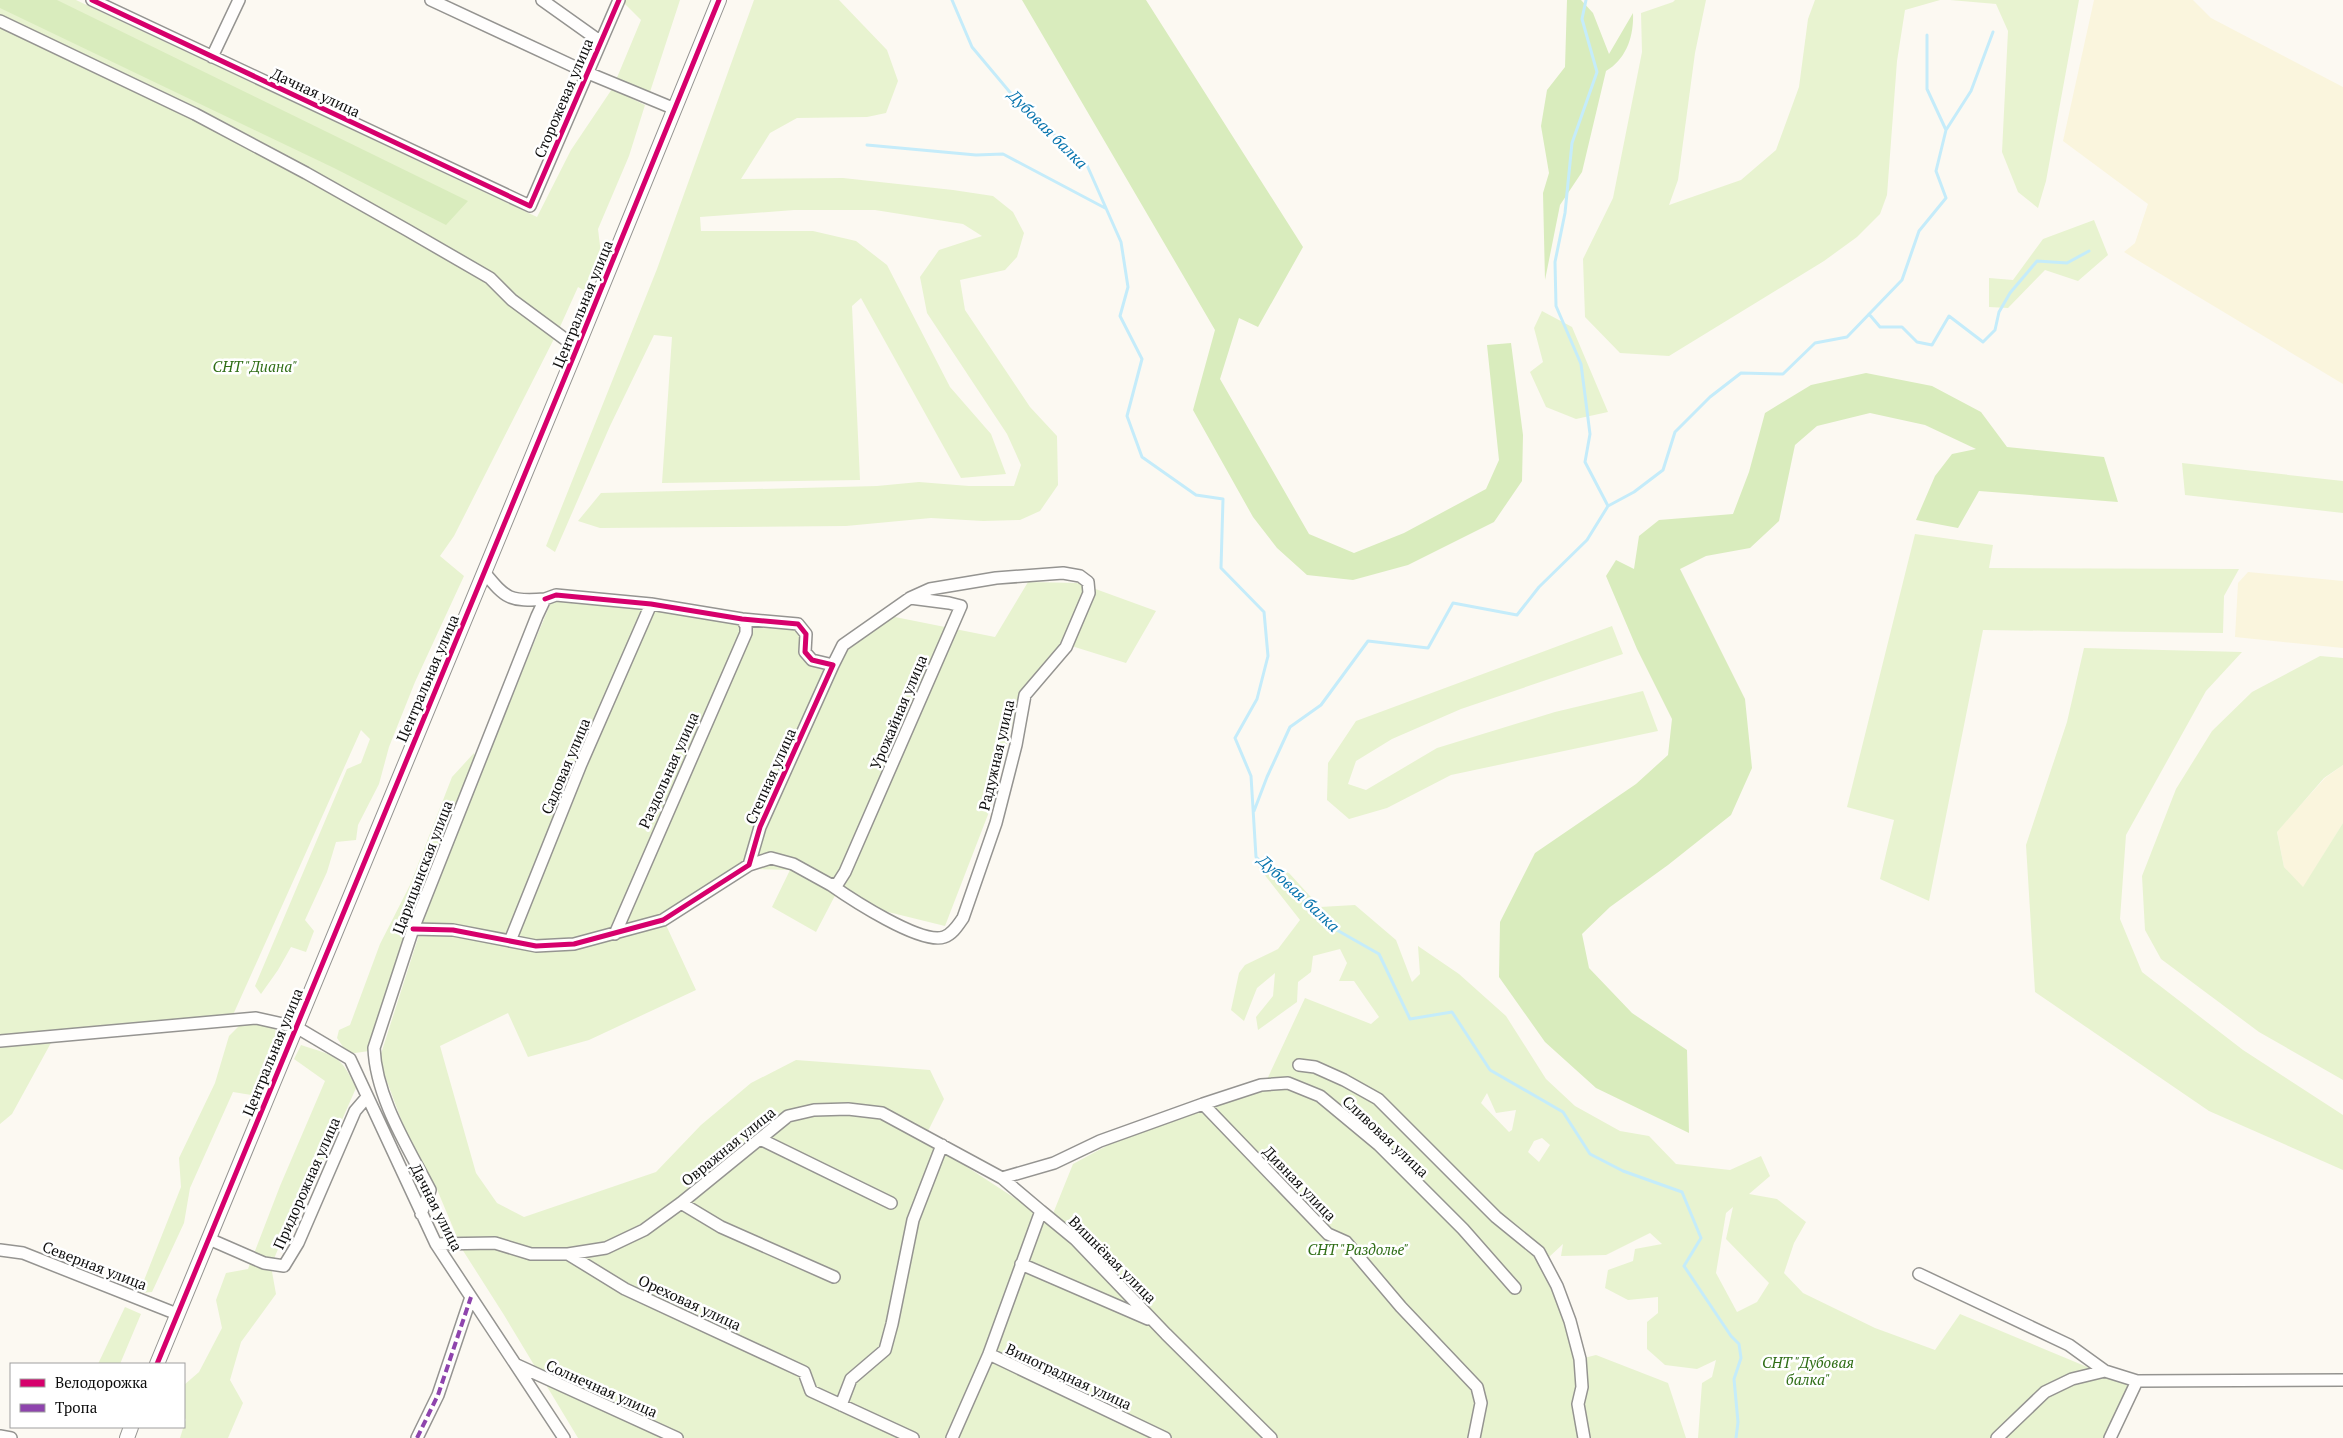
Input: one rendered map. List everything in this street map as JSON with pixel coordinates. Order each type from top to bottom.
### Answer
[{"type":"street","name":"Дачная улица","points":[[92,0],[530,206]]},
{"type":"street","points":[[212,57],[240,0]]},
{"type":"street","points":[[431,0],[588,73],[675,109]]},
{"type":"street","points":[[542,0],[600,42]]},
{"type":"street","name":"Сторожевая улица","points":[[530,206],[618,0]]},
{"type":"street","name":"Центральная улица","points":[[157,1363],[578,348],[719,0]]},
{"type":"street","points":[[0,21],[195,114],[306,173],[407,230],[490,278],[512,300],[578,348]]},
{"type":"street","points":[[484,572],[500,591],[520,601],[545,599],[556,595],[651,604],[742,619],[798,624],[806,634],[805,652],[812,660],[833,665],[843,645],[910,598]]},
{"type":"street","name":"Радужная улица","points":[[831,885],[852,901],[886,920],[931,937],[944,937],[955,930],[963,918],[996,824],[1016,744],[1025,695],[1066,648],[1090,593],[1088,582],[1080,576],[1063,573],[996,578],[930,589],[910,598]]},
{"type":"street","name":"Урожайная улица","points":[[831,885],[838,883],[845,872],[961,606],[910,598]]},
{"type":"street","name":"Царицынская улица","points":[[421,1214],[430,1190],[386,1101],[375,1066],[374,1048],[413,929],[545,599]]},
{"type":"street","name":"Садовая улица","points":[[510,941],[582,764],[651,604]]},
{"type":"street","name":"Раздольная улица","points":[[615,934],[746,633],[746,626],[742,619]]},
{"type":"street","name":"Степная улица","points":[[749,865],[760,827],[833,665]]},
{"type":"street","points":[[413,929],[453,930],[536,946],[574,944],[663,920],[749,865],[771,858],[792,864],[831,885]]},
{"type":"street","points":[[0,1040],[256,1018],[296,1026]]},
{"type":"street","name":"Дачная улица","points":[[296,1026],[350,1059],[436,1244],[564,1438]]},
{"type":"street","points":[[1299,1065],[1315,1067],[1344,1080],[1378,1099],[1496,1217],[1539,1252],[1557,1286],[1570,1321],[1580,1359],[1582,1387],[1578,1404],[1584,1438]]},
{"type":"street","name":"Сливовая улица","points":[[1203,1104],[1261,1084],[1288,1083],[1320,1096],[1379,1145],[1462,1229],[1515,1288]]},
{"type":"street","name":"Придорожная улица","points":[[209,1239],[264,1263],[284,1266],[298,1243],[355,1111],[367,1097]]},
{"type":"street","points":[[1002,1178],[1054,1164],[1100,1141],[1203,1104]]},
{"type":"street","name":"Дивная улица","points":[[1203,1104],[1328,1234],[1346,1242],[1401,1307],[1477,1387],[1481,1403],[1474,1438]]},
{"type":"street","name":"Овражная улица","points":[[568,1254],[606,1248],[644,1230],[682,1203],[788,1116],[814,1110],[848,1109],[882,1113],[1002,1178]]},
{"type":"street","points":[[760,1140],[891,1203]]},
{"type":"street","points":[[841,1405],[851,1379],[885,1350],[913,1220],[942,1145]]},
{"type":"street","name":"Вишнёвая улица","points":[[1002,1178],[1075,1239],[1154,1322],[1271,1438]]},
{"type":"street","points":[[682,1203],[721,1227],[834,1277]]},
{"type":"street","points":[[989,1354],[1040,1211]]},
{"type":"street","points":[[436,1244],[495,1243],[531,1254],[568,1254]]},
{"type":"street","name":"Северная улица","points":[[0,1250],[23,1253],[177,1314]]},
{"type":"street","name":"Ореховая улица","points":[[568,1254],[625,1289],[804,1372],[811,1391],[913,1438]]},
{"type":"street","points":[[1021,1264],[1154,1322]]},
{"type":"street","points":[[1919,1274],[2069,1345],[2106,1370],[2137,1381],[2343,1380]]},
{"type":"street","points":[[417,1438],[438,1395],[471,1297]]},
{"type":"street","name":"Виноградная улица","points":[[952,1438],[989,1354],[1165,1438]]},
{"type":"street","name":"Солнечная улица","points":[[515,1364],[677,1438]]},
{"type":"street","points":[[1997,1438],[2045,1392],[2072,1379],[2106,1370]]},
{"type":"street","points":[[2110,1438],[2137,1381]]},
{"type":"street","points":[[0,1436],[10,1438]]},
{"type":"shaded area","points":[[2094,0],[2193,0],[2211,18],[2343,87],[2343,384],[2124,252],[2135,243],[2148,204],[2063,141]]},
{"type":"shaded area","points":[[2248,572],[2343,581],[2343,648],[2235,637],[2238,583]]},
{"type":"shaded area","points":[[2343,765],[2343,823],[2303,888],[2284,867],[2277,831],[2325,778]]},
{"type":"green space","name":"СНТ \"Диана\"","points":[[0,0],[76,0],[537,217],[571,150],[612,89],[645,105],[629,156],[598,229],[602,262],[585,291],[578,287],[559,329],[454,536],[440,556],[464,576],[415,682],[389,747],[379,784],[358,825],[356,840],[336,842],[327,872],[305,920],[314,931],[306,952],[291,947],[261,994],[255,986],[347,769],[361,763],[370,739],[361,730],[228,1026],[52,1041],[12,1114],[0,1124]]},
{"type":"green space","points":[[0,0],[57,0],[468,201],[446,225],[334,168],[0,8]]},
{"type":"green space","points":[[624,0],[680,0],[649,95],[616,80],[641,20],[623,2]]},
{"type":"green space","points":[[754,0],[839,0],[887,50],[898,81],[886,113],[867,117],[797,118],[770,133],[741,179],[843,178],[953,190],[993,196],[1013,212],[1024,233],[1017,257],[1005,270],[960,280],[965,310],[1030,407],[1057,436],[1058,485],[1040,511],[1020,520],[983,521],[931,518],[846,526],[600,528],[578,521],[601,493],[877,486],[919,482],[969,486],[1014,486],[1021,465],[1007,434],[927,313],[920,277],[939,250],[982,236],[963,224],[875,210],[794,210],[700,217],[701,231],[813,231],[856,241],[887,265],[950,387],[991,434],[1006,474],[961,478],[861,298],[852,306],[860,480],[662,483],[672,337],[654,335],[610,426],[555,552],[546,546],[657,269]]},
{"type":"green space","points":[[1022,0],[1146,0],[1303,247],[1258,327],[1239,318],[1220,379],[1309,534],[1354,553],[1404,533],[1486,489],[1499,460],[1487,345],[1511,343],[1523,435],[1522,481],[1494,522],[1408,565],[1353,580],[1307,575],[1277,548],[1253,517],[1193,410],[1215,330]]},
{"type":"green space","points":[[1567,0],[1581,0],[1593,13],[1609,54],[1633,13],[1633,22],[1630,39],[1624,54],[1606,71],[1582,172],[1560,205],[1545,280],[1543,193],[1549,173],[1541,126],[1547,90],[1565,67]]},
{"type":"green space","points":[[1675,0],[1706,0],[1695,53],[1678,180],[1669,205],[1741,180],[1776,150],[1799,87],[1808,19],[1815,0],[1940,0],[1905,10],[1897,61],[1887,195],[1880,214],[1857,237],[1824,261],[1669,356],[1620,353],[1585,317],[1583,259],[1613,198],[1642,52],[1641,13]]},
{"type":"green space","points":[[1950,0],[2079,0],[2046,181],[2038,208],[2018,192],[2002,152],[2008,31],[1996,4]]},
{"type":"green space","points":[[2094,220],[2108,255],[2078,281],[2045,270],[2008,308],[1989,307],[1989,278],[2013,280],[2043,239]]},
{"type":"green space","points":[[1542,311],[1572,327],[1608,412],[1576,419],[1546,407],[1530,372],[1543,362],[1534,328]]},
{"type":"green space","points":[[1866,373],[1932,386],[1981,412],[2007,447],[2104,457],[2118,502],[1979,491],[1958,528],[1916,520],[1935,476],[1952,454],[1976,449],[1925,425],[1870,413],[1817,426],[1795,445],[1779,521],[1750,548],[1706,556],[1680,569],[1745,699],[1752,768],[1731,815],[1668,865],[1610,907],[1582,934],[1589,968],[1632,1013],[1687,1050],[1689,1133],[1596,1088],[1545,1042],[1499,977],[1500,922],[1535,853],[1636,784],[1668,755],[1672,719],[1637,649],[1606,576],[1616,560],[1634,569],[1639,536],[1659,520],[1733,514],[1749,472],[1765,413],[1811,385]]},
{"type":"green space","points":[[2182,463],[2343,481],[2343,513],[2185,495]]},
{"type":"green space","points":[[1915,534],[1993,545],[1989,568],[2239,569],[2224,596],[2223,633],[1983,630],[1929,901],[1880,879],[1894,820],[1847,807]]},
{"type":"green space","name":"СНТ \"Раздолье\"","points":[[1028,582],[1079,583],[1156,611],[1126,663],[1062,643],[1028,683],[1016,710],[989,812],[945,926],[884,911],[840,886],[816,932],[772,907],[790,870],[750,869],[666,925],[696,990],[589,1040],[528,1057],[508,1013],[440,1046],[476,1173],[497,1203],[524,1217],[656,1172],[701,1125],[751,1083],[796,1060],[930,1070],[944,1099],[923,1141],[964,1165],[1050,1221],[1073,1164],[1123,1137],[1264,1086],[1305,998],[1371,1024],[1379,1017],[1354,981],[1339,981],[1347,963],[1340,949],[1313,956],[1311,972],[1298,982],[1297,1002],[1258,1030],[1256,1017],[1273,996],[1275,973],[1257,988],[1244,1021],[1231,1010],[1239,973],[1245,965],[1278,949],[1300,920],[1256,864],[1289,873],[1320,907],[1355,905],[1396,940],[1412,982],[1420,974],[1418,946],[1459,974],[1506,1016],[1546,1079],[1575,1106],[1620,1131],[1649,1136],[1676,1164],[1730,1170],[1761,1156],[1770,1176],[1749,1194],[1777,1199],[1806,1222],[1794,1243],[1784,1273],[1803,1293],[1875,1328],[1935,1350],[1960,1314],[2133,1386],[2107,1438],[1698,1438],[1702,1383],[1712,1377],[1716,1360],[1697,1369],[1665,1365],[1647,1349],[1647,1322],[1658,1313],[1658,1297],[1628,1300],[1605,1288],[1608,1270],[1633,1261],[1635,1249],[1662,1244],[1650,1233],[1606,1255],[1561,1256],[1563,1244],[1548,1258],[1584,1358],[1596,1355],[1668,1383],[1686,1438],[578,1438],[462,1249],[436,1187],[409,1141],[379,1060],[423,918],[481,770],[554,595],[801,630],[802,660],[836,667],[849,642],[874,630],[890,616],[995,637]],"holes":[[[1487,1093],[1496,1113],[1516,1110],[1512,1130],[1509,1132],[1481,1103]],[[1542,1138],[1550,1145],[1539,1162],[1528,1152],[1534,1141]],[[1733,1207],[1726,1239],[1769,1283],[1757,1302],[1737,1312],[1716,1273],[1726,1213]]]},
{"type":"green space","points":[[1612,626],[1623,654],[1461,709],[1392,739],[1356,761],[1348,784],[1366,790],[1437,748],[1555,712],[1643,691],[1658,731],[1451,775],[1387,808],[1349,819],[1327,800],[1328,763],[1356,721]]},
{"type":"green space","points":[[2084,648],[2242,652],[2206,691],[2126,835],[2120,919],[2142,972],[2243,1050],[2343,1115],[2343,1170],[2209,1111],[2035,992],[2026,845],[2067,722]]},
{"type":"green space","points":[[2320,656],[2343,658],[2343,765],[2324,778],[2277,832],[2284,867],[2303,887],[2343,823],[2343,1080],[2259,1032],[2161,959],[2145,930],[2142,876],[2176,789],[2212,731],[2252,692]]},
{"type":"green space","points":[[474,753],[477,765],[369,1051],[348,1054],[337,1038],[339,1030],[350,1025],[380,944],[410,885],[452,777]]},
{"type":"green space","points":[[245,1020],[252,1020],[275,1029],[278,1043],[257,1096],[233,1092],[190,1188],[184,1223],[152,1292],[139,1293],[181,1187],[179,1158],[215,1083],[229,1036]]},
{"type":"green space","points":[[301,1045],[336,1058],[346,1069],[356,1088],[309,1195],[300,1196],[271,1266],[276,1294],[241,1342],[230,1380],[243,1403],[228,1438],[180,1438],[183,1428],[185,1428],[186,1419],[185,1384],[199,1372],[222,1328],[216,1300],[226,1273],[248,1269],[280,1186],[325,1081],[294,1059]]},
{"type":"green space","points":[[125,1307],[141,1314],[120,1363],[98,1363]]},
{"type":"waterway","name":"Дубовая балка","points":[[952,0],[972,47],[1019,103],[1086,163],[1121,242],[1128,287],[1120,316],[1142,359],[1127,416],[1142,457],[1196,495],[1223,499],[1221,568],[1264,612],[1268,656],[1257,699],[1235,738],[1251,776],[1256,857],[1335,929],[1379,954],[1410,1019],[1452,1012],[1490,1070],[1563,1112],[1590,1154],[1623,1171],[1682,1192],[1701,1238],[1684,1266],[1731,1336],[1739,1344],[1741,1358],[1734,1379],[1738,1422],[1736,1438]]},
{"type":"waterway","points":[[1254,811],[1290,727],[1321,705],[1368,641],[1428,648],[1453,603],[1517,615],[1539,587],[1587,540],[1608,506],[1585,462],[1590,434],[1581,364],[1556,306],[1555,262],[1565,213],[1572,143],[1597,72],[1582,19],[1586,0]]},
{"type":"waterway","points":[[1946,130],[1971,91],[1993,32]]},
{"type":"waterway","points":[[1608,506],[1634,492],[1663,470],[1675,432],[1710,397],[1741,373],[1783,374],[1815,343],[1847,337],[1902,280],[1919,231],[1946,198],[1936,171],[1946,130],[1927,89],[1927,35]]},
{"type":"waterway","points":[[867,145],[976,155],[1003,154],[1105,208]]},
{"type":"waterway","points":[[1869,314],[1880,327],[1902,327],[1917,342],[1932,345],[1949,316],[1983,342],[1995,330],[1999,312],[2010,293],[2037,261],[2067,263],[2089,251]]},
{"type":"marked path","points":[[417,1438],[438,1395],[471,1297]]},
{"type":"cycle path","points":[[92,0],[530,206],[619,0]]},
{"type":"cycle path","points":[[157,1363],[719,0]]},
{"type":"cycle path","points":[[413,929],[453,930],[536,946],[574,944],[663,920],[749,865],[760,827],[833,665],[812,660],[805,652],[806,634],[798,624],[742,619],[651,604],[556,595],[545,599]]},
{"type":"park label","name":"СНТ \"Дубовая балка\"","points":[[1808,1370]]}]
